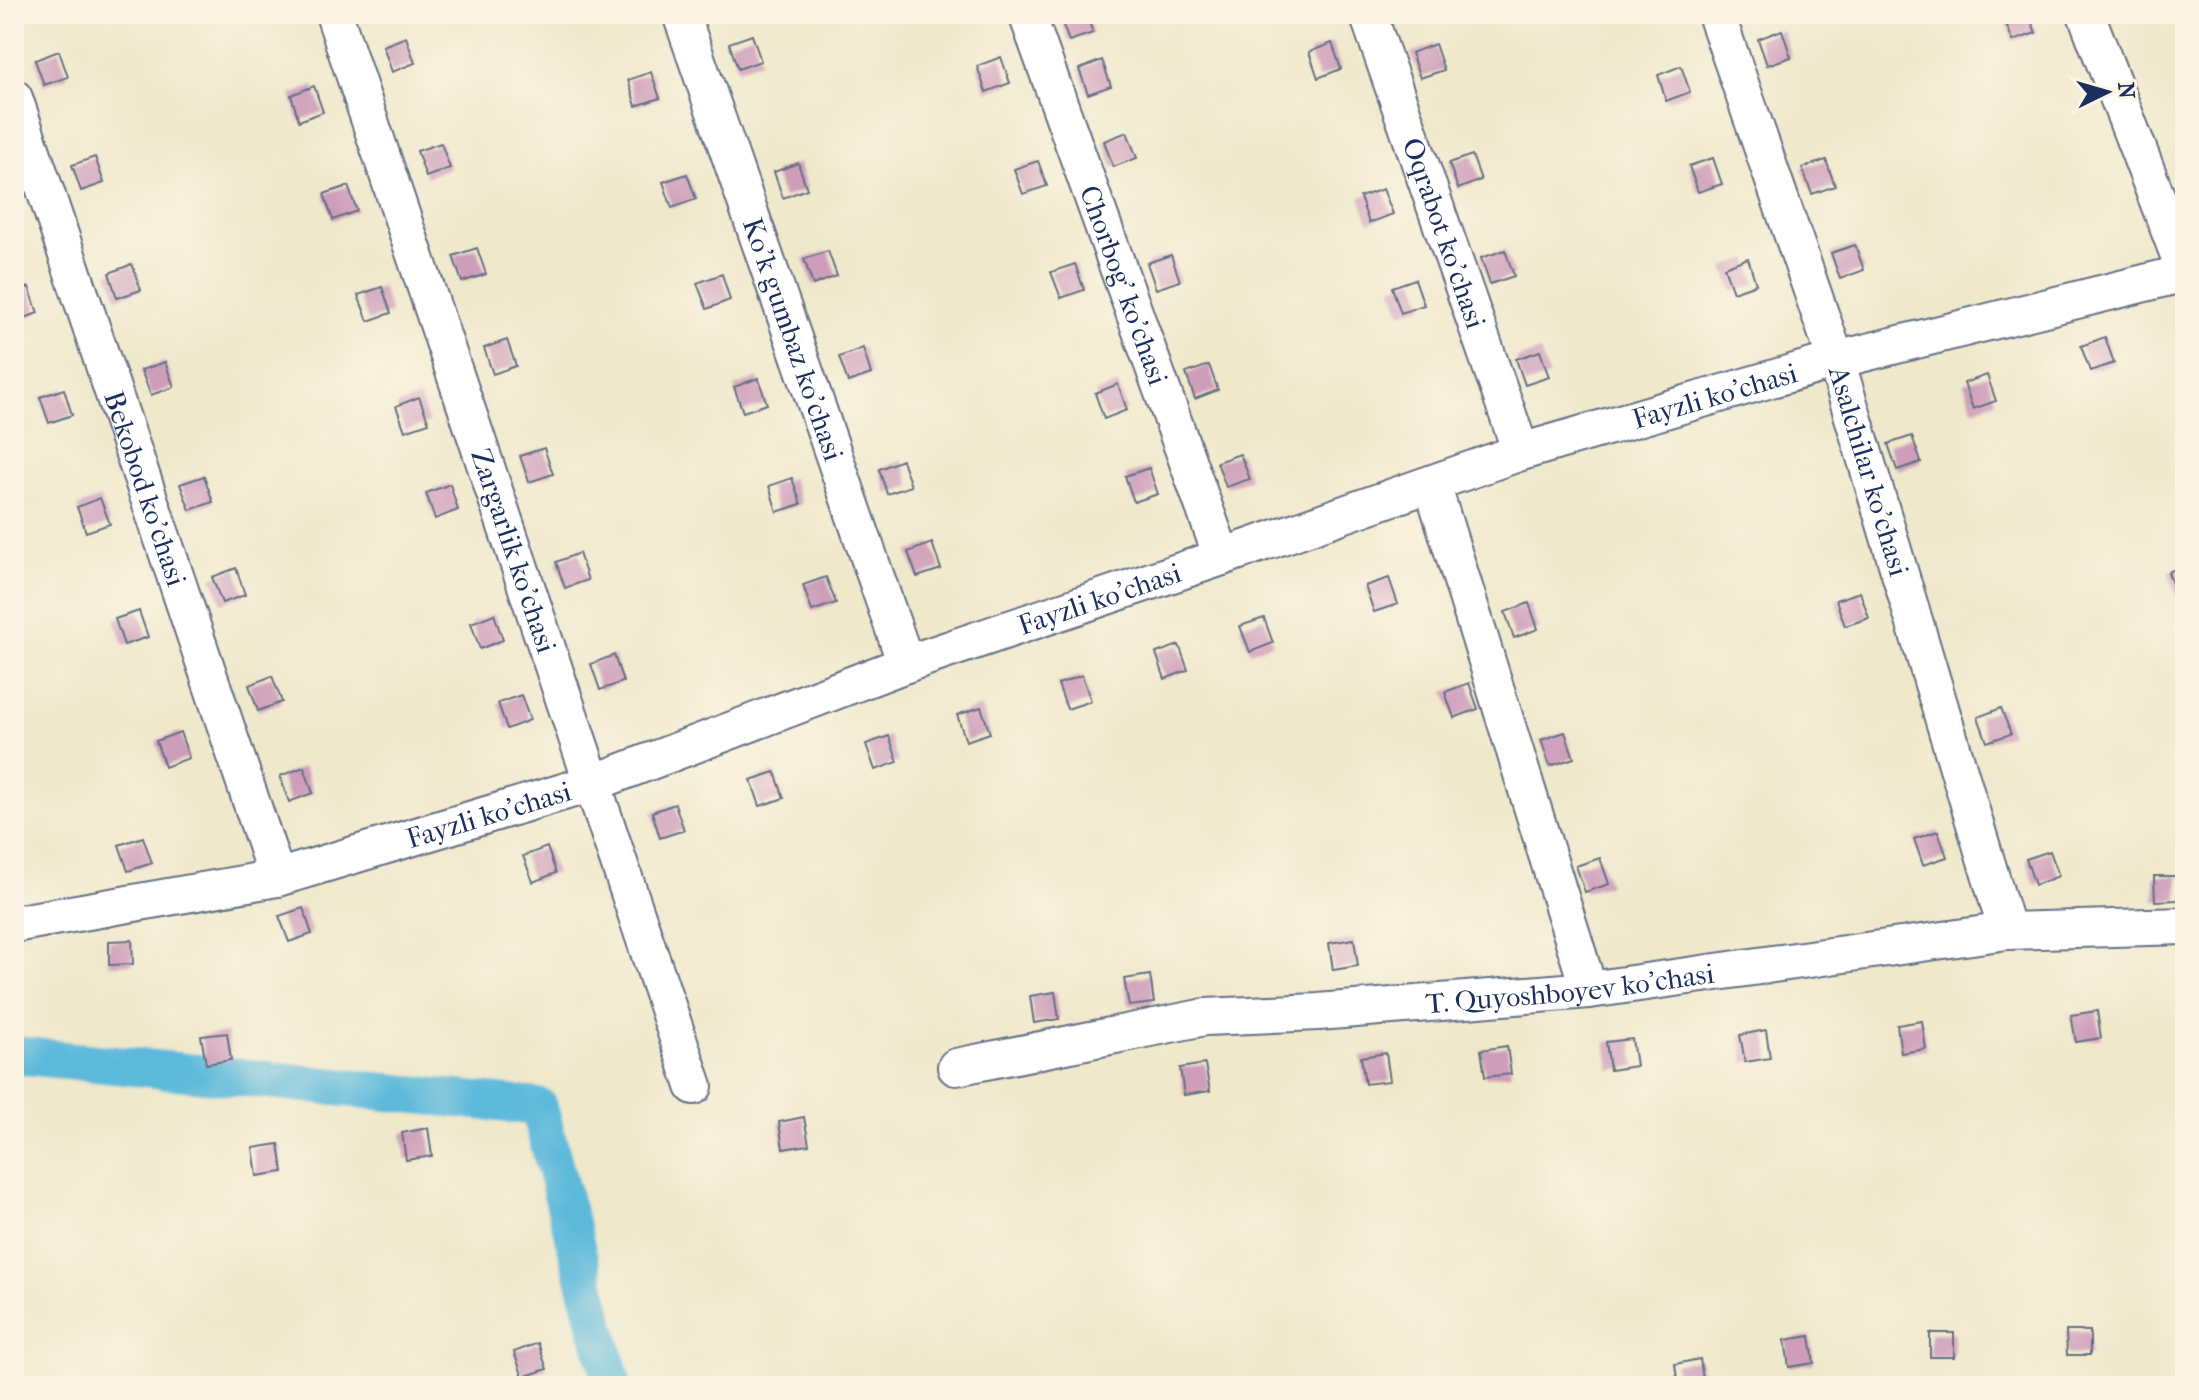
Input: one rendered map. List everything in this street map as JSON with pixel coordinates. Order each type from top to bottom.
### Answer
[{"type":"street","name":"Zargarlik ko'chasi","points":[[334,14],[694,1086]]},
{"type":"street","name":"Ko'k gumbaz ko'chasi","points":[[681,14],[906,664]]},
{"type":"street","name":"Chorbog' ko'chasi","points":[[1027,14],[1222,557]]},
{"type":"street","name":"Oqrabot ko'chasi","points":[[1368,14],[1521,452]]},
{"type":"street","name":"Asalchilar ko'chasi","points":[[1716,14],[1836,360],[2007,931]]},
{"type":"street","points":[[2086,14],[2185,272]]},
{"type":"street","name":"Bekobod ko'chasi","points":[[14,98],[277,878]]},
{"type":"street","name":"Fayzli ko'chasi","points":[[14,924],[277,878],[593,783],[906,664],[1521,452],[1836,360],[2185,272]]},
{"type":"street","points":[[1432,484],[1589,990]]},
{"type":"street","name":"T. Quyoshboyev ko'chasi","points":[[956,1067],[1205,1017],[1318,1012],[1589,990],[2007,931],[2185,926]]},
{"type":"building","points":[[1086,14],[1093,33],[1069,41],[1059,15]]},
{"type":"building","points":[[2029,14],[2036,33],[2013,41],[2003,16]]},
{"type":"building","points":[[1782,30],[1791,57],[1767,65],[1758,39]]},
{"type":"building","points":[[752,35],[761,61],[738,69],[729,43]]},
{"type":"building","points":[[406,37],[415,63],[392,72],[383,46]]},
{"type":"building","points":[[1332,43],[1341,69],[1318,78],[1309,52]]},
{"type":"building","points":[[1435,44],[1444,70],[1420,78],[1411,53]]},
{"type":"building","points":[[59,51],[68,77],[44,85],[35,60]]},
{"type":"building","points":[[1001,57],[1010,83],[986,92],[977,66]]},
{"type":"building","points":[[1102,60],[1111,86],[1088,94],[1079,69]]},
{"type":"building","points":[[1681,66],[1690,92],[1666,101],[1658,75]]},
{"type":"building","points":[[651,72],[660,98],[636,106],[628,80]]},
{"type":"building","points":[[314,86],[323,112],[299,121],[291,95]]},
{"type":"building","points":[[1127,132],[1137,158],[1113,167],[1104,141]]},
{"type":"building","points":[[441,143],[450,168],[426,177],[417,151]]},
{"type":"building","points":[[1472,155],[1481,180],[1458,189],[1449,163]]},
{"type":"building","points":[[95,157],[104,183],[81,191],[72,165]]},
{"type":"building","points":[[1713,158],[1722,184],[1698,192],[1689,166]]},
{"type":"building","points":[[1826,160],[1835,186],[1812,194],[1802,168]]},
{"type":"building","points":[[1038,161],[1047,186],[1023,194],[1014,169]]},
{"type":"building","points":[[798,163],[807,189],[783,198],[774,172]]},
{"type":"building","points":[[687,174],[696,199],[672,208],[663,182]]},
{"type":"building","points":[[348,186],[357,211],[333,220],[324,194]]},
{"type":"building","points":[[1383,189],[1393,214],[1369,223],[1360,197]]},
{"type":"building","points":[[1855,245],[1864,270],[1840,279],[1831,253]]},
{"type":"building","points":[[477,248],[486,274],[462,282],[453,256]]},
{"type":"building","points":[[1505,250],[1514,276],[1490,284],[1481,258]]},
{"type":"building","points":[[828,251],[837,276],[813,285],[804,259]]},
{"type":"building","points":[[1171,255],[1180,281],[1156,289],[1147,263]]},
{"type":"building","points":[[1748,258],[1756,284],[1733,292],[1724,267]]},
{"type":"building","points":[[132,264],[141,290],[117,298],[109,273]]},
{"type":"building","points":[[1075,264],[1084,290],[1061,298],[1051,272]]},
{"type":"building","points":[[722,274],[730,300],[707,309],[697,283]]},
{"type":"building","points":[[1415,279],[1424,305],[1401,313],[1392,287]]},
{"type":"building","points":[[29,287],[38,313],[15,322],[14,293]]},
{"type":"building","points":[[382,287],[391,313],[368,321],[358,295]]},
{"type":"building","points":[[2105,337],[2114,363],[2090,371],[2081,346]]},
{"type":"building","points":[[507,340],[516,366],[493,374],[484,348]]},
{"type":"building","points":[[863,348],[871,374],[848,382],[839,357]]},
{"type":"building","points":[[1540,351],[1549,377],[1525,385],[1516,359]]},
{"type":"building","points":[[165,362],[174,387],[151,395],[141,370]]},
{"type":"building","points":[[1209,365],[1218,390],[1195,399],[1186,373]]},
{"type":"building","points":[[1987,375],[1996,401],[1973,409],[1964,383]]},
{"type":"building","points":[[758,378],[767,404],[743,412],[734,387]]},
{"type":"building","points":[[1118,384],[1127,410],[1104,419],[1095,393]]},
{"type":"building","points":[[64,389],[72,415],[49,423],[40,397]]},
{"type":"building","points":[[419,397],[429,423],[405,431],[396,406]]},
{"type":"building","points":[[1912,436],[1921,462],[1897,470],[1888,444]]},
{"type":"building","points":[[544,448],[553,474],[529,482],[520,456]]},
{"type":"building","points":[[1240,454],[1250,479],[1226,487],[1217,462]]},
{"type":"building","points":[[902,460],[911,486],[887,494],[879,469]]},
{"type":"building","points":[[1149,468],[1158,494],[1134,502],[1125,476]]},
{"type":"building","points":[[204,476],[213,502],[190,510],[180,484]]},
{"type":"building","points":[[792,478],[801,504],[777,512],[769,486]]},
{"type":"building","points":[[450,484],[458,510],[435,519],[426,493]]},
{"type":"building","points":[[100,498],[110,524],[86,532],[77,507]]},
{"type":"building","points":[[932,543],[941,569],[917,577],[908,552]]},
{"type":"building","points":[[579,553],[588,580],[565,588],[556,562]]},
{"type":"building","points":[[2185,565],[2185,594],[2177,597],[2168,572]]},
{"type":"building","points":[[236,568],[245,595],[222,603],[212,577]]},
{"type":"building","points":[[826,577],[836,603],[812,611],[803,585]]},
{"type":"building","points":[[1389,578],[1398,604],[1374,612],[1365,586]]},
{"type":"building","points":[[1860,592],[1869,618],[1845,626],[1836,600]]},
{"type":"building","points":[[1529,603],[1538,629],[1514,638],[1505,612]]},
{"type":"building","points":[[139,611],[148,637],[124,645],[115,619]]},
{"type":"building","points":[[494,614],[503,640],[480,649],[471,623]]},
{"type":"building","points":[[1264,618],[1273,643],[1250,652],[1240,626]]},
{"type":"building","points":[[1179,645],[1188,670],[1165,679],[1156,653]]},
{"type":"building","points":[[614,655],[623,682],[600,690],[591,664]]},
{"type":"building","points":[[1082,675],[1091,701],[1067,709],[1058,684]]},
{"type":"building","points":[[272,676],[282,702],[258,711],[249,685]]},
{"type":"building","points":[[1469,683],[1478,709],[1454,718],[1445,692]]},
{"type":"building","points":[[521,695],[530,720],[507,729],[498,703]]},
{"type":"building","points":[[981,707],[990,733],[966,741],[957,715]]},
{"type":"building","points":[[2001,708],[2011,734],[1987,742],[1978,717]]},
{"type":"building","points":[[180,732],[189,758],[165,767],[156,741]]},
{"type":"building","points":[[1565,732],[1574,758],[1550,766],[1541,740]]},
{"type":"building","points":[[889,736],[898,762],[875,770],[866,744]]},
{"type":"building","points":[[304,767],[313,793],[289,802],[280,776]]},
{"type":"building","points":[[775,772],[784,798],[760,806],[751,780]]},
{"type":"building","points":[[675,804],[684,830],[660,838],[652,812]]},
{"type":"building","points":[[1938,831],[1947,857],[1923,865],[1914,839]]},
{"type":"building","points":[[143,837],[152,863],[128,871],[119,845]]},
{"type":"building","points":[[547,847],[556,873],[533,882],[523,856]]},
{"type":"building","points":[[2050,851],[2059,876],[2035,885],[2026,859]]},
{"type":"building","points":[[1600,858],[1609,884],[1585,892],[1576,866]]},
{"type":"building","points":[[2154,876],[2178,876],[2178,900],[2155,901]]},
{"type":"building","points":[[303,908],[312,934],[289,942],[279,916]]},
{"type":"building","points":[[1354,939],[1358,966],[1333,970],[1329,943]]},
{"type":"building","points":[[132,940],[133,964],[109,965],[109,941]]},
{"type":"building","points":[[1150,975],[1154,1003],[1129,1006],[1124,979]]},
{"type":"building","points":[[1055,992],[1059,1019],[1034,1023],[1030,996]]},
{"type":"building","points":[[2097,1011],[2101,1038],[2076,1042],[2071,1015]]},
{"type":"building","points":[[1922,1021],[1926,1049],[1901,1053],[1897,1025]]},
{"type":"building","points":[[1766,1030],[1770,1058],[1745,1062],[1740,1035]]},
{"type":"building","points":[[227,1033],[231,1060],[206,1064],[201,1036]]},
{"type":"building","points":[[1632,1039],[1636,1066],[1610,1070],[1606,1042]]},
{"type":"building","points":[[1507,1046],[1511,1074],[1485,1077],[1481,1050]]},
{"type":"building","points":[[1386,1053],[1390,1081],[1365,1084],[1361,1057]]},
{"type":"building","points":[[1205,1064],[1210,1091],[1184,1095],[1180,1068]]},
{"type":"building","points":[[804,1117],[809,1145],[783,1149],[779,1122]]},
{"type":"building","points":[[428,1128],[432,1156],[406,1160],[402,1133]]},
{"type":"building","points":[[279,1144],[283,1172],[257,1176],[253,1148]]},
{"type":"building","points":[[2066,1331],[2090,1331],[2090,1355],[2067,1355]]},
{"type":"building","points":[[1930,1333],[1954,1333],[1954,1357],[1930,1357]]},
{"type":"building","points":[[1810,1336],[1814,1363],[1789,1367],[1785,1340]]},
{"type":"building","points":[[538,1343],[547,1369],[523,1377],[514,1352]]},
{"type":"building","points":[[1700,1359],[1704,1386],[1678,1386],[1675,1364]]},
{"type":"waterway","points":[[14,1055],[539,1107],[613,1386]]}]
